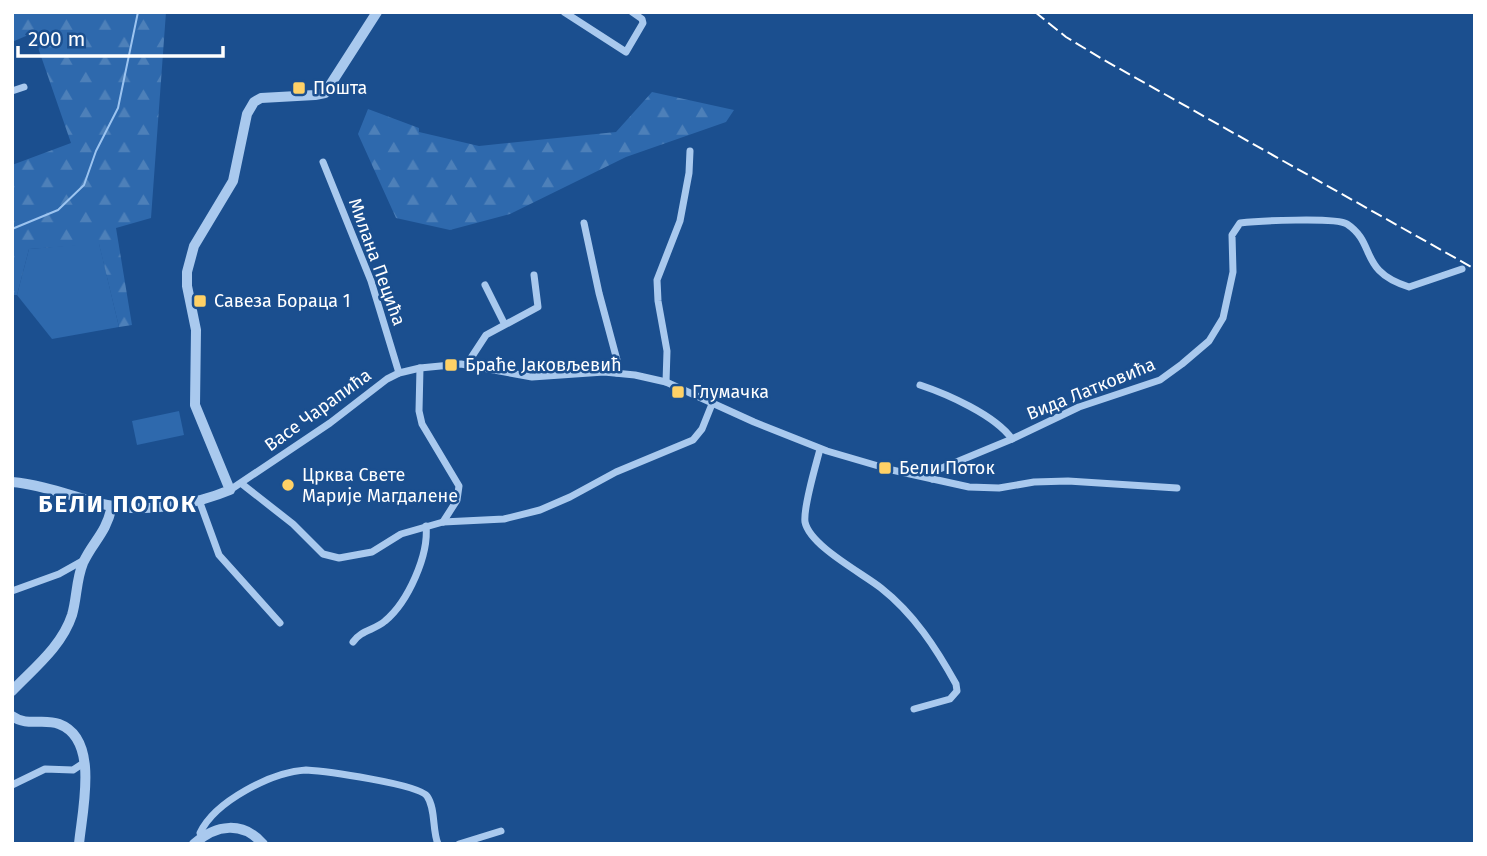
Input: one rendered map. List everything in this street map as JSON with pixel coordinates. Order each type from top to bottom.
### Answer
[{"type":"street","points":[[230,490],[195,405],[196,330],[187,286],[189,259],[233,181],[247,114],[254,102],[261,98],[325,93],[377,12]]},
{"type":"street","points":[[564,12],[624,51],[629,49],[643,23],[642,19],[632,12]]},
{"type":"street","points":[[12,91],[24,87]]},
{"type":"street","points":[[666,382],[667,351],[657,280],[680,221],[689,173],[690,151]]},
{"type":"street","name":"Милана Пецића","points":[[323,162],[371,281],[399,373]]},
{"type":"street","name":"Вида Латковића","points":[[932,479],[937,470],[1079,407],[1160,380],[1209,341],[1221,322],[1226,307],[1233,272],[1232,235],[1240,223],[1325,219],[1343,222],[1357,234],[1380,273],[1409,286],[1462,269]]},
{"type":"street","points":[[584,223],[617,360],[617,373]]},
{"type":"street","points":[[467,364],[483,338],[503,323],[538,307],[534,275]]},
{"type":"street","points":[[485,285],[503,323]]},
{"type":"street","name":"Васе Чарапића","points":[[12,482],[112,506],[152,507],[199,500],[242,484],[330,423],[381,383],[399,373],[420,368],[467,364],[532,377],[617,373],[666,382],[820,449],[969,487],[999,488],[1034,482],[1068,481],[1177,488]]},
{"type":"street","points":[[420,368],[419,411],[422,424],[459,486],[457,500],[443,522]]},
{"type":"street","name":"Вида Латковића","points":[[920,385],[941,393],[993,421],[1012,439]]},
{"type":"street","points":[[242,484],[293,524],[319,551],[332,558],[372,552],[401,534],[426,526],[443,522],[504,519],[550,506],[615,472],[693,440],[701,432],[712,404]]},
{"type":"street","points":[[820,449],[807,505],[807,527],[820,543],[901,604],[925,634],[956,684],[957,691],[952,697],[914,709]]},
{"type":"street","points":[[199,500],[219,555],[280,623]]},
{"type":"street","points":[[12,691],[65,633],[76,601],[79,577],[85,560],[104,531],[112,506]]},
{"type":"street","points":[[353,642],[360,634],[383,624],[403,600],[419,566],[426,526]]},
{"type":"street","points":[[12,591],[58,574],[85,560]]},
{"type":"street","points":[[58,574],[79,577]]},
{"type":"street","points":[[12,716],[22,722],[50,721],[67,727],[80,744],[86,762],[79,844]]},
{"type":"street","points":[[12,785],[45,769],[73,769],[86,762]]},
{"type":"street","points":[[198,841],[209,819],[238,795],[286,773],[306,770],[400,785],[422,792],[430,802],[438,844]]},
{"type":"street","points":[[198,841],[216,829],[231,827],[248,831],[263,844]]},
{"type":"street","points":[[459,844],[501,831]]},
{"type":"green space","points":[[12,12],[166,12],[151,218],[116,228],[132,325],[119,327],[99,244],[29,249],[17,295],[12,295],[12,165],[71,143],[33,33],[12,42]]},
{"type":"green space","points":[[652,92],[734,110],[726,122],[626,157],[510,214],[450,230],[396,218],[358,134],[368,109],[419,128],[419,132],[479,146],[616,132]]},
{"type":"green space","points":[[99,243],[119,327],[52,339],[17,295],[29,249]]},
{"type":"green space","points":[[179,411],[184,435],[137,445],[132,421]]},
{"type":"waterway","name":"БЕЛИ ПОТОК","points":[[12,229],[58,210],[84,185],[96,151],[118,108],[138,12]]},
{"type":"railway","points":[[1035,12],[1066,37],[1104,60],[1475,269]]},
{"type":"place","name":"Пошта","points":[[299,88]]},
{"type":"place","name":"Савеза Бораца 1","points":[[200,301]]},
{"type":"place","name":"Браће Јаковљевић","points":[[451,365]]},
{"type":"place","name":"Глумачка","points":[[678,392]]},
{"type":"place","name":"Бели Поток","points":[[885,468]]},
{"type":"place","name":"Црква Свете Марије Магдалене","points":[[288,485]]},
{"type":"district","name":"БЕЛИ ПОТОК","points":[[118,504]]}]
